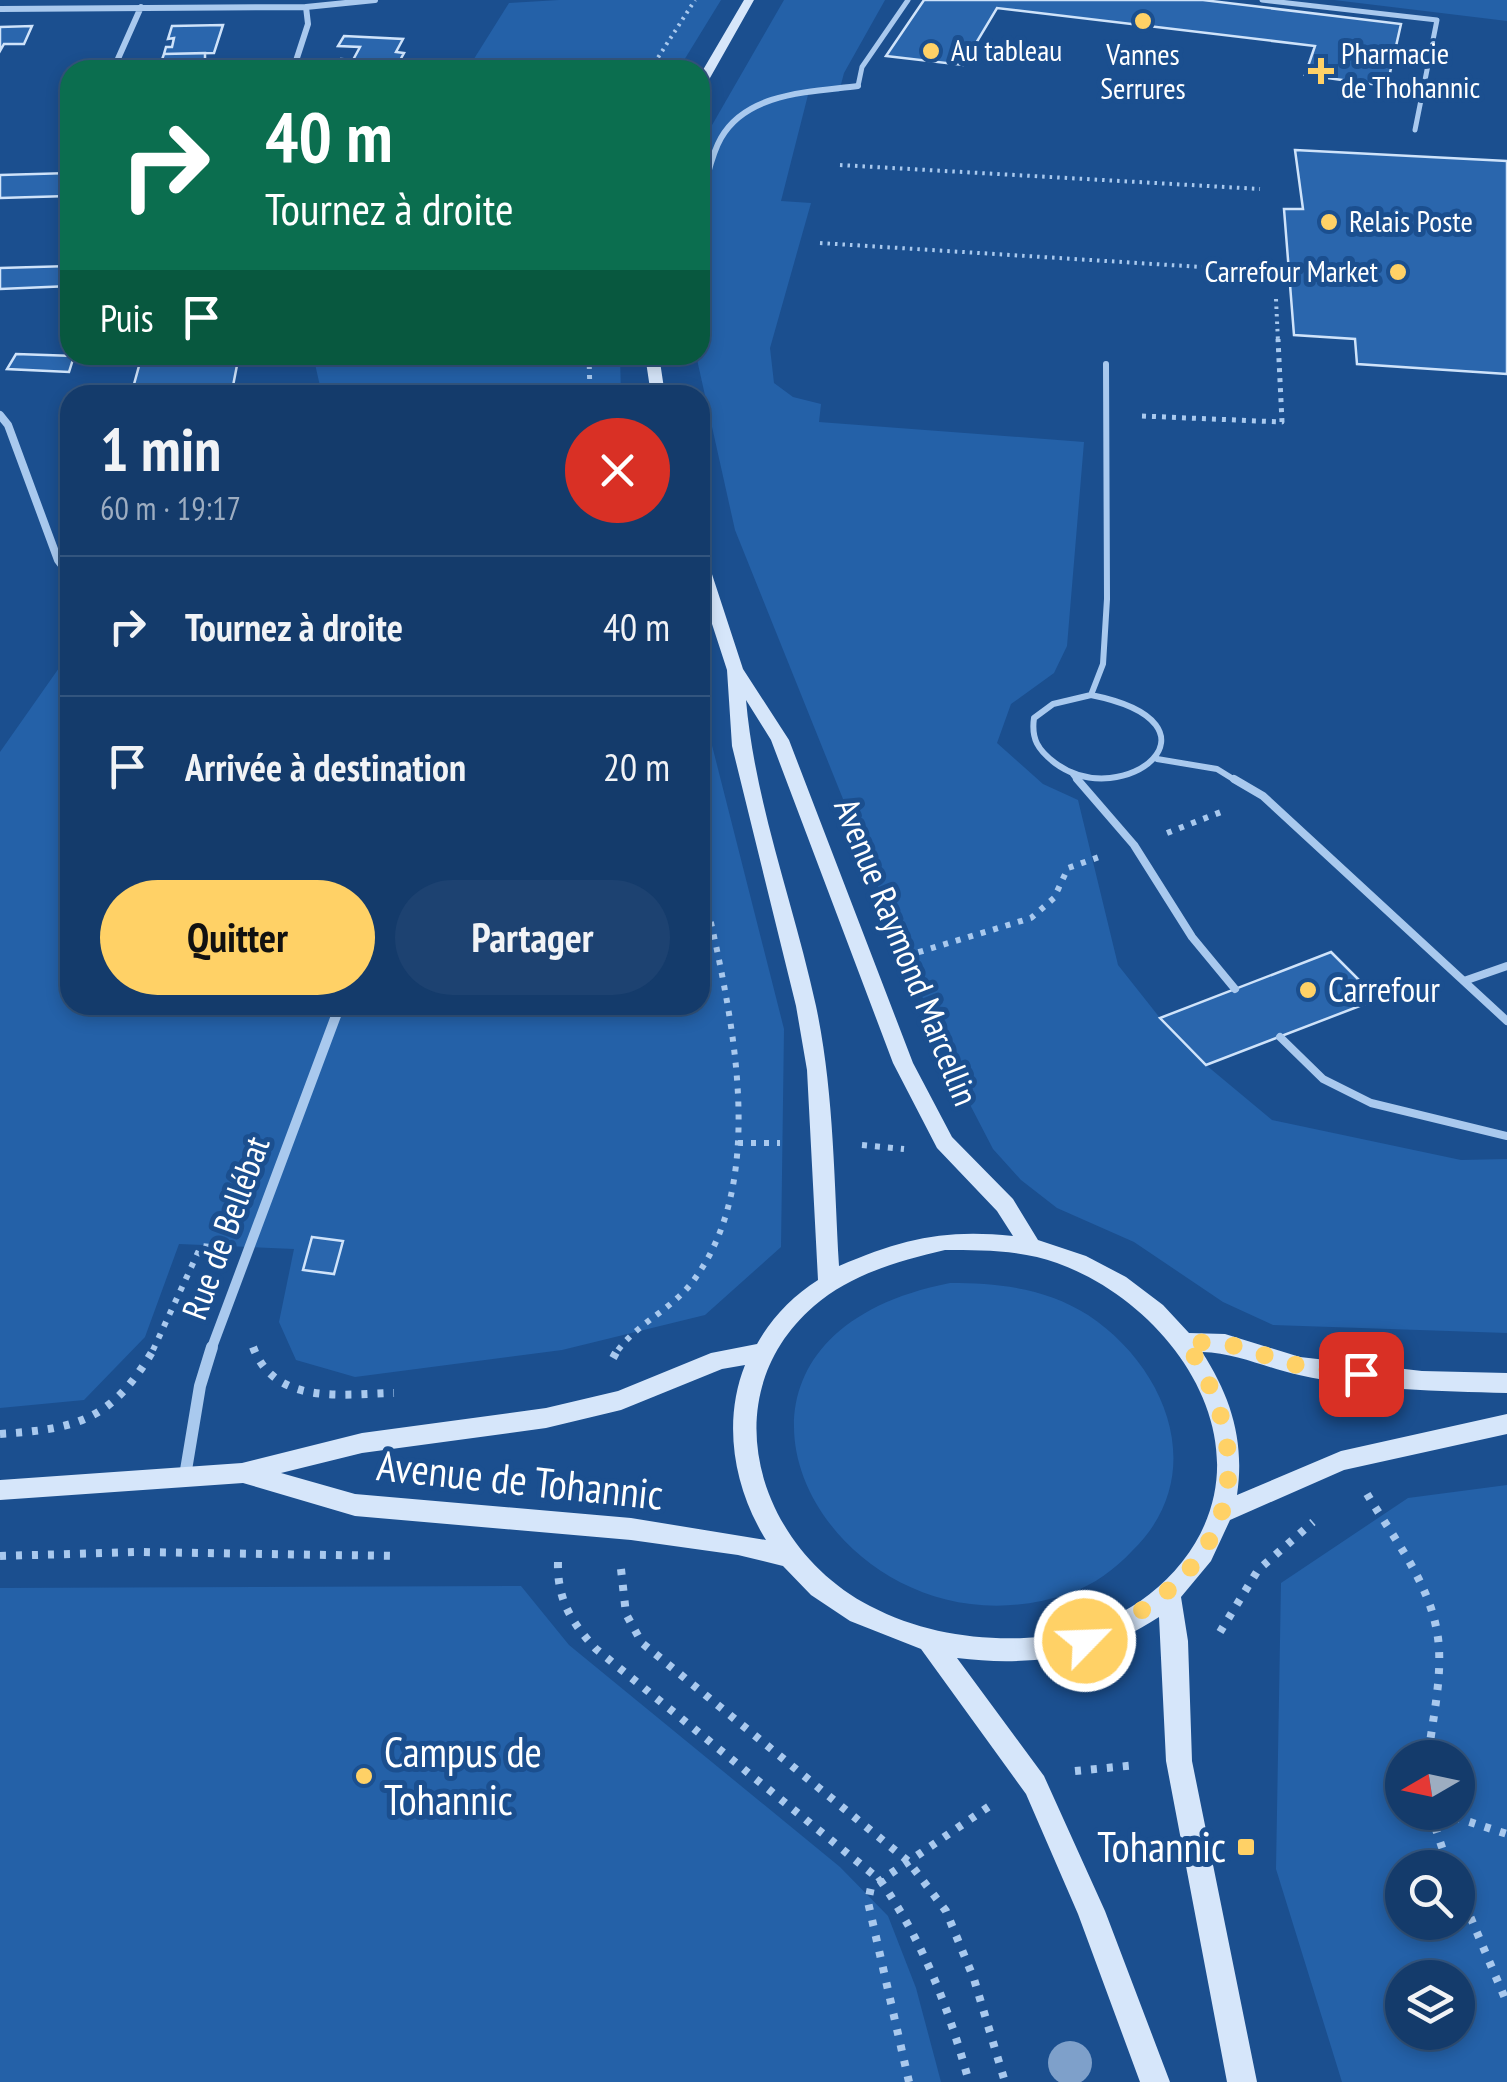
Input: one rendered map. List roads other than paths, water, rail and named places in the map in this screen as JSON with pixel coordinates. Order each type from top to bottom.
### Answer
[{"type":"main road","points":[[710,68],[749,0]]},
{"type":"main road","name":"Avenue Raymond Marcellin","points":[[710,593],[735,670],[741,746],[806,1006],[817,1070],[830,1279]]},
{"type":"main road","name":"Avenue Raymond Marcellin","points":[[735,670],[780,740],[911,1078],[944,1142],[1005,1205],[1031,1247]]},
{"type":"main road","points":[[989,1240],[1031,1247],[1076,1260],[1117,1282],[1154,1309],[1186,1342],[1220,1406],[1228,1442],[1222,1512],[1192,1570],[1168,1594],[1130,1621],[1085,1641],[1034,1651],[982,1651],[930,1642],[877,1622],[846,1603],[792,1557],[766,1518],[749,1475],[745,1418],[748,1391],[762,1352],[780,1324],[802,1300],[865,1260],[918,1245],[989,1240]]},
{"type":"main road","points":[[1186,1342],[1225,1343],[1300,1366],[1422,1382],[1507,1383]]},
{"type":"main road","name":"Avenue de Tohannic","points":[[0,1490],[242,1473],[362,1443],[546,1418],[620,1400],[719,1360],[762,1352]]},
{"type":"main road","points":[[1222,1512],[1341,1461],[1507,1424]]},
{"type":"main road","name":"Avenue de Tohannic","points":[[242,1473],[355,1505],[631,1528],[738,1544],[792,1557]]},
{"type":"main road","points":[[1168,1594],[1175,1640],[1179,1762],[1242,2082]]},
{"type":"main road","points":[[930,1642],[1035,1786],[1091,1911],[1155,2082]]},
{"type":"street","points":[[0,8],[306,7],[374,0]]},
{"type":"street","points":[[117,60],[141,6]]},
{"type":"street","points":[[297,60],[308,24],[306,7]]},
{"type":"street","points":[[710,170],[722,136],[743,115],[773,100],[858,86]]},
{"type":"street","points":[[0,415],[8,425],[60,563]]},
{"type":"street","name":"Rue de Bellébat","points":[[184,1476],[200,1386],[244,1250],[336,1015]]},
{"type":"lane","points":[[858,86],[862,68],[908,0]]},
{"type":"lane","points":[[1262,0],[1437,20],[1414,130]]},
{"type":"lane","points":[[1090,695],[1103,664],[1107,599],[1106,364]]},
{"type":"lane","points":[[1090,695],[1135,705],[1152,717],[1164,745],[1157,758],[1136,773],[1104,778],[1072,773],[1050,763],[1035,749],[1030,733],[1034,718],[1047,706],[1090,695]]},
{"type":"lane","points":[[1157,758],[1217,769],[1263,796],[1507,1021]]},
{"type":"lane","points":[[1072,773],[1134,845],[1192,937],[1234,989]]},
{"type":"lane","points":[[1464,981],[1507,966]]},
{"type":"lane","points":[[1280,1037],[1323,1078],[1371,1104],[1507,1136]]},
{"type":"place","name":"Vannes Serrures","points":[[1143,21]]},
{"type":"place","name":"Au tableau","points":[[931,51]]},
{"type":"place","name":"Pharmacie de Thohannic","points":[[1321,71]]},
{"type":"place","name":"Relais Poste","points":[[1329,222]]},
{"type":"place","name":"Carrefour Market","points":[[1398,272]]},
{"type":"place","name":"Carrefour","points":[[1308,990]]},
{"type":"place","name":"Campus de Tohannic","points":[[364,1776]]},
{"type":"place","name":"Tohannic","points":[[1246,1847]]}]
